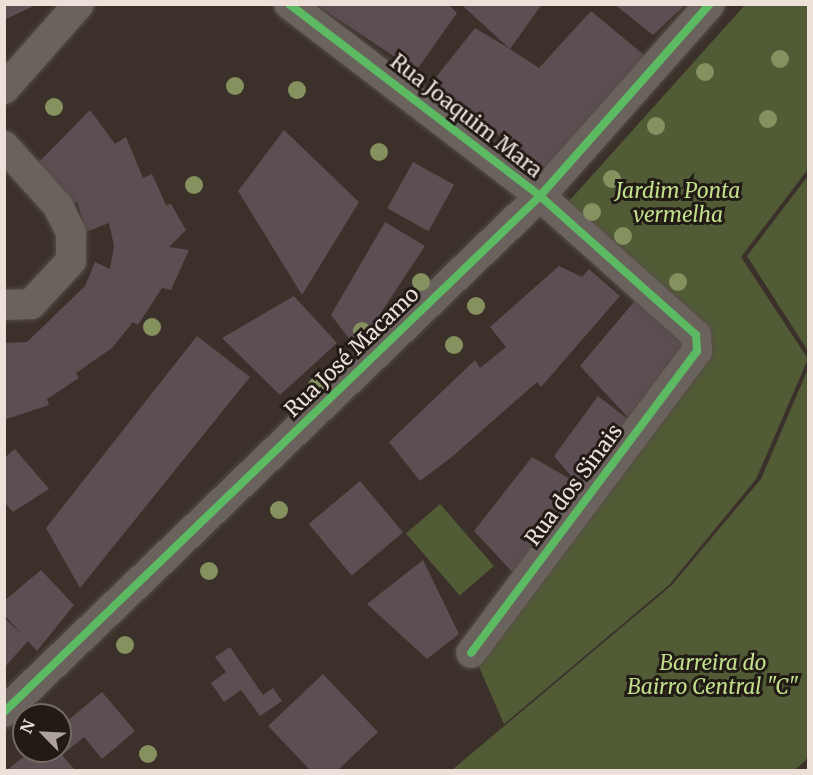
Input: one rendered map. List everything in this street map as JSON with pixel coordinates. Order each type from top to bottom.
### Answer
[{"type":"street","points":[[4,89],[79,4]]},
{"type":"street","name":"Rua Joaquim Mara","points":[[289,4],[540,195],[696,335]]},
{"type":"street","name":"Rua José Macamo","points":[[4,712],[540,195],[710,4]]},
{"type":"street","points":[[4,146],[58,206],[71,233],[71,261],[31,304],[9,307],[4,304]]},
{"type":"street","name":"Rua dos Sinais","points":[[471,654],[697,351],[696,335]]},
{"type":"green space","name":"Jardim Ponta vermelha","points":[[745,5],[808,5],[808,169],[741,257],[808,359],[756,479],[669,585],[504,724],[476,660],[712,346],[562,209]]},
{"type":"green space","points":[[808,176],[808,351],[747,256]]},
{"type":"green space","name":"Barreira do Bairro Central \"C\"","points":[[808,369],[808,756],[805,761],[795,770],[452,770],[672,585],[761,479]]},
{"type":"green space","points":[[440,504],[494,566],[460,595],[406,534]]},
{"type":"building","points":[[4,4],[38,4],[4,20]]},
{"type":"building","points":[[315,4],[448,4],[457,13],[416,71]]},
{"type":"building","points":[[466,4],[542,4],[510,49],[464,7]]},
{"type":"building","points":[[614,4],[686,4],[653,35]]},
{"type":"building","points":[[591,11],[644,55],[545,168],[429,86],[475,28],[539,68]]},
{"type":"building","points":[[90,110],[115,144],[126,137],[143,178],[152,174],[166,205],[171,204],[186,230],[169,247],[189,250],[171,290],[162,288],[138,325],[133,322],[112,348],[76,373],[79,378],[47,399],[49,405],[4,420],[4,343],[27,342],[85,286],[95,262],[110,269],[114,246],[109,223],[86,232],[77,201],[70,205],[38,163]]},
{"type":"building","points":[[284,130],[359,202],[302,295],[238,191]]},
{"type":"building","points":[[413,162],[454,185],[428,231],[387,208]]},
{"type":"building","points":[[385,222],[425,246],[357,349],[331,315]]},
{"type":"building","points":[[559,266],[582,277],[589,269],[620,296],[541,387],[537,382],[453,456],[420,481],[389,442],[475,360],[480,368],[506,347],[490,327]]},
{"type":"building","points":[[643,291],[695,339],[633,423],[580,366]]},
{"type":"building","points":[[294,296],[337,343],[280,395],[222,338]]},
{"type":"building","points":[[197,336],[250,377],[80,588],[46,528]]},
{"type":"building","points":[[598,396],[633,423],[577,483],[554,456]]},
{"type":"building","points":[[15,449],[49,489],[13,512],[4,502],[4,458]]},
{"type":"building","points":[[532,457],[577,483],[516,576],[474,531]]},
{"type":"building","points":[[360,481],[403,532],[352,575],[309,524]]},
{"type":"building","points":[[423,560],[459,634],[427,659],[367,604]]},
{"type":"building","points":[[41,570],[74,605],[37,651],[28,641],[4,668],[4,618],[21,633],[4,615],[4,601]]},
{"type":"building","points":[[230,647],[263,695],[273,688],[282,701],[260,716],[241,690],[224,702],[211,683],[226,672],[215,657]]},
{"type":"building","points":[[323,674],[378,732],[338,770],[310,770],[268,726]]},
{"type":"building","points":[[102,692],[135,731],[102,759],[84,737],[72,747],[72,717]]},
{"type":"building","points":[[16,763],[69,763],[75,770],[7,770]]},
{"type":"cycle path","points":[[289,4],[540,196],[696,335],[697,351],[471,653]]},
{"type":"cycle path","points":[[4,712],[540,196],[710,4]]}]
